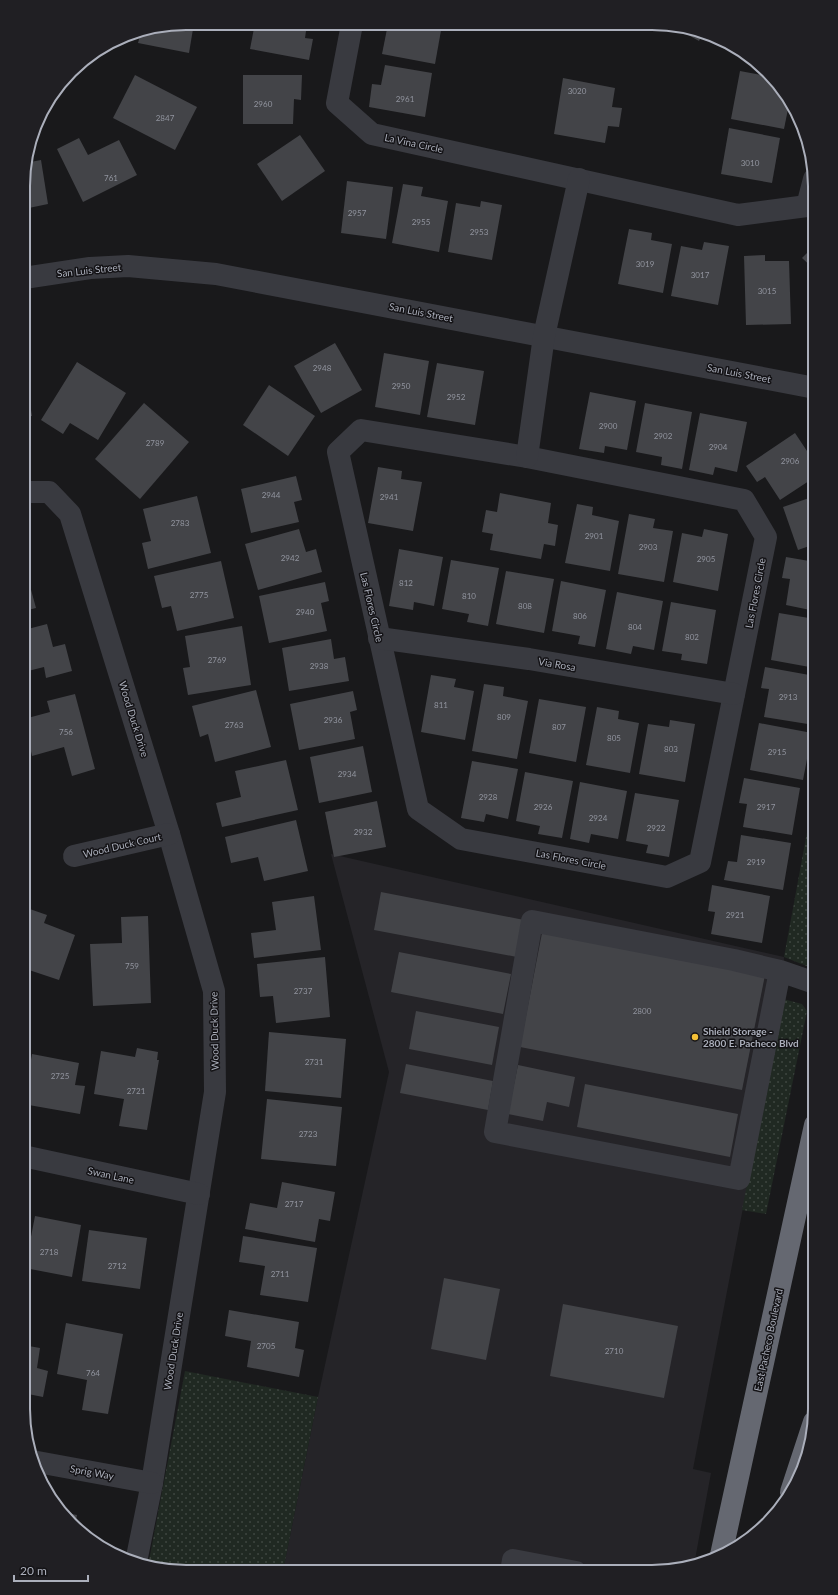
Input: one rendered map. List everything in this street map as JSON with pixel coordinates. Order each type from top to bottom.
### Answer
[{"type":"highway","name":"East Pacheco Boulevard","points":[[722,1548],[808,1157]]},
{"type":"street","name":"La Vina Circle","points":[[351,30],[337,103],[372,134],[738,215],[807,206],[808,202]]},
{"type":"street","points":[[527,457],[544,336],[579,180]]},
{"type":"street","name":"San Luis Street","points":[[30,277],[90,268],[128,266],[168,268],[223,275],[808,387]]},
{"type":"street","name":"Las Flores Circle","points":[[361,430],[527,457],[744,500],[766,537],[700,862],[667,877],[461,839],[418,809],[338,452],[361,430]]},
{"type":"street","name":"Wood Duck Drive","points":[[30,492],[49,492],[70,514],[169,834],[214,990],[215,1092],[152,1483],[137,1557]]},
{"type":"street","name":"Via Rosa","points":[[379,638],[529,659],[734,694]]},
{"type":"street","name":"Wood Duck Court","points":[[74,856],[169,834]]},
{"type":"street","points":[[780,971],[738,1179],[495,1132],[532,921],[780,971],[808,981]]},
{"type":"street","name":"Swan Lane","points":[[30,1158],[199,1194]]},
{"type":"street","name":"Sprig Way","points":[[39,1462],[152,1483]]},
{"type":"street","points":[[512,1565],[513,1560],[539,1565]]},
{"type":"shaded area","points":[[808,827],[808,967],[784,957]]},
{"type":"shaded area","points":[[331,854],[784,957],[783,999],[693,1469],[711,1473],[695,1559],[663,1565],[284,1565],[318,1397],[389,1072]]},
{"type":"shaded area","points":[[783,999],[802,1004],[807,1011],[766,1214],[742,1210]]},
{"type":"shaded area","points":[[185,1371],[318,1397],[284,1565],[175,1565],[149,1561]]},
{"type":"building","points":[[193,30],[189,53],[138,43],[140,37],[145,35],[165,31]]},
{"type":"building","points":[[254,30],[306,30],[305,38],[313,39],[309,60],[250,49]]},
{"type":"building","points":[[387,30],[441,30],[435,64],[382,54]]},
{"type":"building","points":[[686,34],[701,38],[699,41]]},
{"type":"building","points":[[385,65],[432,73],[425,117],[369,107],[372,84],[381,85]]},
{"type":"building","points":[[740,71],[761,75],[776,91],[788,110],[784,129],[731,119]]},
{"type":"building","points":[[135,75],[197,107],[175,150],[113,118]]},
{"type":"building","points":[[243,75],[302,75],[301,100],[294,99],[293,124],[243,124]]},
{"type":"building","points":[[563,78],[615,88],[612,107],[622,108],[619,127],[608,126],[605,143],[554,134]]},
{"type":"building","points":[[729,128],[780,138],[772,183],[721,174]]},
{"type":"building","points":[[300,135],[325,171],[282,201],[257,164]]},
{"type":"building","points":[[79,138],[88,155],[119,140],[137,175],[83,202],[57,149]]},
{"type":"building","points":[[41,160],[48,204],[30,208],[30,175],[32,162]]},
{"type":"building","points":[[347,181],[393,187],[386,239],[341,233]]},
{"type":"building","points":[[403,184],[423,187],[421,196],[448,201],[439,252],[392,243]]},
{"type":"building","points":[[481,201],[502,205],[492,260],[448,252],[456,203],[480,207]]},
{"type":"building","points":[[629,229],[652,233],[651,240],[672,244],[663,293],[618,284]]},
{"type":"building","points":[[704,242],[729,246],[718,305],[671,296],[681,246],[702,250]]},
{"type":"building","points":[[808,252],[808,264],[802,258]]},
{"type":"building","points":[[765,255],[765,261],[789,261],[791,324],[746,325],[744,256]]},
{"type":"building","points":[[335,343],[362,390],[321,413],[294,366]]},
{"type":"building","points":[[384,353],[429,361],[420,415],[375,407]]},
{"type":"building","points":[[77,362],[126,393],[98,440],[70,423],[63,434],[41,420]]},
{"type":"building","points":[[437,363],[484,371],[475,425],[427,417]]},
{"type":"building","points":[[269,385],[315,416],[288,456],[243,425]]},
{"type":"building","points":[[590,392],[636,401],[627,450],[605,446],[604,453],[579,449]]},
{"type":"building","points":[[144,403],[189,442],[140,499],[95,459]]},
{"type":"building","points":[[645,403],[692,412],[682,469],[661,465],[662,457],[636,452]]},
{"type":"building","points":[[30,404],[32,416],[30,416]]},
{"type":"building","points":[[700,413],[747,422],[737,472],[715,467],[713,475],[689,470]]},
{"type":"building","points":[[795,433],[808,452],[808,482],[780,500],[765,477],[757,482],[746,466]]},
{"type":"building","points":[[378,467],[402,471],[401,479],[422,482],[413,531],[368,523]]},
{"type":"building","points":[[296,476],[302,500],[294,502],[299,522],[251,533],[241,489]]},
{"type":"building","points":[[500,493],[551,503],[548,523],[558,525],[555,546],[544,544],[541,559],[490,550],[493,534],[482,532],[486,510],[497,512]]},
{"type":"building","points":[[197,496],[211,553],[148,569],[142,543],[151,541],[143,509]]},
{"type":"building","points":[[808,498],[808,546],[798,550],[783,507]]},
{"type":"building","points":[[577,504],[593,507],[592,515],[619,521],[610,571],[565,563]]},
{"type":"building","points":[[629,514],[655,519],[653,528],[673,531],[664,582],[618,574]]},
{"type":"building","points":[[299,529],[306,552],[316,549],[322,572],[258,590],[245,544]]},
{"type":"building","points":[[704,529],[728,534],[718,591],[673,582],[682,533],[702,537]]},
{"type":"building","points":[[399,549],[443,557],[434,606],[414,602],[413,610],[389,606]]},
{"type":"building","points":[[786,557],[808,561],[808,610],[786,605],[790,579],[782,578]]},
{"type":"building","points":[[451,560],[499,568],[488,626],[467,622],[469,614],[442,609]]},
{"type":"building","points":[[221,561],[234,618],[177,631],[171,606],[162,608],[154,576]]},
{"type":"building","points":[[506,571],[554,579],[544,633],[496,624]]},
{"type":"building","points":[[561,581],[606,590],[595,647],[578,644],[580,636],[552,631]]},
{"type":"building","points":[[325,582],[329,601],[321,603],[327,631],[269,643],[259,596]]},
{"type":"building","points":[[30,586],[36,608],[30,610]]},
{"type":"building","points":[[617,592],[663,601],[654,650],[633,646],[631,654],[606,649]]},
{"type":"building","points":[[671,602],[716,610],[707,664],[681,660],[682,654],[662,651]]},
{"type":"building","points":[[779,613],[808,618],[808,667],[771,660]]},
{"type":"building","points":[[47,624],[53,647],[65,644],[72,671],[46,678],[44,667],[30,670],[30,628]]},
{"type":"building","points":[[242,626],[251,685],[188,695],[183,668],[190,667],[185,636]]},
{"type":"building","points":[[331,639],[334,659],[345,657],[349,681],[289,691],[282,648]]},
{"type":"building","points":[[765,667],[808,675],[808,724],[764,717],[769,689],[761,688]]},
{"type":"building","points":[[431,675],[456,679],[454,687],[474,691],[465,740],[421,732]]},
{"type":"building","points":[[484,684],[504,687],[503,696],[528,701],[517,759],[472,751]]},
{"type":"building","points":[[256,690],[271,747],[215,762],[208,734],[200,737],[192,706]]},
{"type":"building","points":[[353,691],[357,710],[350,712],[355,739],[299,750],[290,704]]},
{"type":"building","points":[[75,694],[95,769],[72,776],[64,747],[32,756],[30,747],[30,717],[50,712],[47,701]]},
{"type":"building","points":[[539,699],[586,707],[576,762],[529,753]]},
{"type":"building","points":[[597,707],[619,711],[618,719],[639,723],[630,773],[586,765]]},
{"type":"building","points":[[670,720],[695,724],[685,782],[639,774],[648,724],[669,727]]},
{"type":"building","points":[[759,723],[808,732],[808,754],[803,780],[750,770]]},
{"type":"building","points":[[363,746],[372,792],[319,803],[310,757]]},
{"type":"building","points":[[286,760],[298,810],[222,827],[216,803],[241,797],[235,771]]},
{"type":"building","points":[[472,761],[518,769],[508,819],[486,814],[484,822],[461,818]]},
{"type":"building","points":[[525,772],[573,781],[562,838],[538,834],[540,826],[516,821]]},
{"type":"building","points":[[744,778],[800,788],[792,835],[743,827],[747,804],[739,803]]},
{"type":"building","points":[[580,782],[627,791],[618,839],[591,834],[589,843],[570,839]]},
{"type":"building","points":[[635,793],[679,800],[669,857],[646,853],[648,845],[626,841]]},
{"type":"building","points":[[377,801],[386,847],[334,857],[325,812]]},
{"type":"building","points":[[296,820],[308,871],[264,881],[258,857],[231,863],[225,837]]},
{"type":"building","points":[[741,835],[791,843],[783,890],[724,880],[728,861],[737,862]]},
{"type":"building","points":[[712,885],[770,896],[762,943],[711,934],[715,912],[708,911]]},
{"type":"building","points":[[381,892],[524,920],[517,957],[374,930]]},
{"type":"building","points":[[314,896],[321,950],[254,958],[251,933],[276,930],[272,902]]},
{"type":"building","points":[[30,909],[47,915],[44,923],[75,935],[59,980],[30,970]]},
{"type":"building","points":[[148,916],[151,1003],[93,1006],[90,944],[122,943],[121,917]]},
{"type":"building","points":[[542,933],[765,975],[742,1090],[520,1047]]},
{"type":"building","points":[[399,952],[511,974],[503,1014],[391,992]]},
{"type":"building","points":[[325,957],[330,1017],[276,1023],[273,996],[260,997],[257,964]]},
{"type":"building","points":[[416,1011],[499,1027],[492,1065],[409,1049]]},
{"type":"building","points":[[269,1032],[346,1039],[341,1098],[265,1091]]},
{"type":"building","points":[[137,1048],[158,1052],[157,1060],[159,1060],[147,1130],[119,1126],[124,1099],[94,1094],[101,1051],[135,1057]]},
{"type":"building","points":[[32,1054],[79,1063],[75,1085],[85,1086],[80,1114],[30,1105],[30,1065]]},
{"type":"building","points":[[406,1064],[493,1081],[488,1110],[400,1093]]},
{"type":"building","points":[[518,1065],[575,1077],[569,1107],[547,1102],[543,1121],[508,1114]]},
{"type":"building","points":[[585,1084],[738,1114],[730,1157],[577,1127]]},
{"type":"building","points":[[267,1099],[342,1107],[336,1166],[261,1159]]},
{"type":"building","points":[[282,1182],[335,1192],[330,1221],[319,1219],[315,1242],[245,1229],[250,1203],[277,1208]]},
{"type":"building","points":[[35,1216],[81,1225],[72,1277],[30,1269],[30,1242]]},
{"type":"building","points":[[89,1230],[147,1238],[140,1289],[82,1281]]},
{"type":"building","points":[[243,1236],[317,1248],[308,1302],[260,1295],[265,1266],[239,1262]]},
{"type":"building","points":[[444,1278],[500,1289],[486,1360],[431,1349]]},
{"type":"building","points":[[563,1304],[678,1326],[664,1398],[550,1376]]},
{"type":"building","points":[[229,1310],[299,1322],[295,1348],[304,1350],[299,1377],[247,1367],[251,1341],[225,1336]]},
{"type":"building","points":[[66,1323],[123,1334],[108,1414],[82,1410],[87,1380],[57,1374]]},
{"type":"building","points":[[30,1346],[40,1348],[37,1368],[48,1371],[43,1397],[30,1394]]},
{"type":"building","points":[[71,1514],[77,1515],[76,1519]]},
{"type":"place","name":"Shield Storage - 2800 E. Pacheco Blvd","points":[[695,1037]]}]
